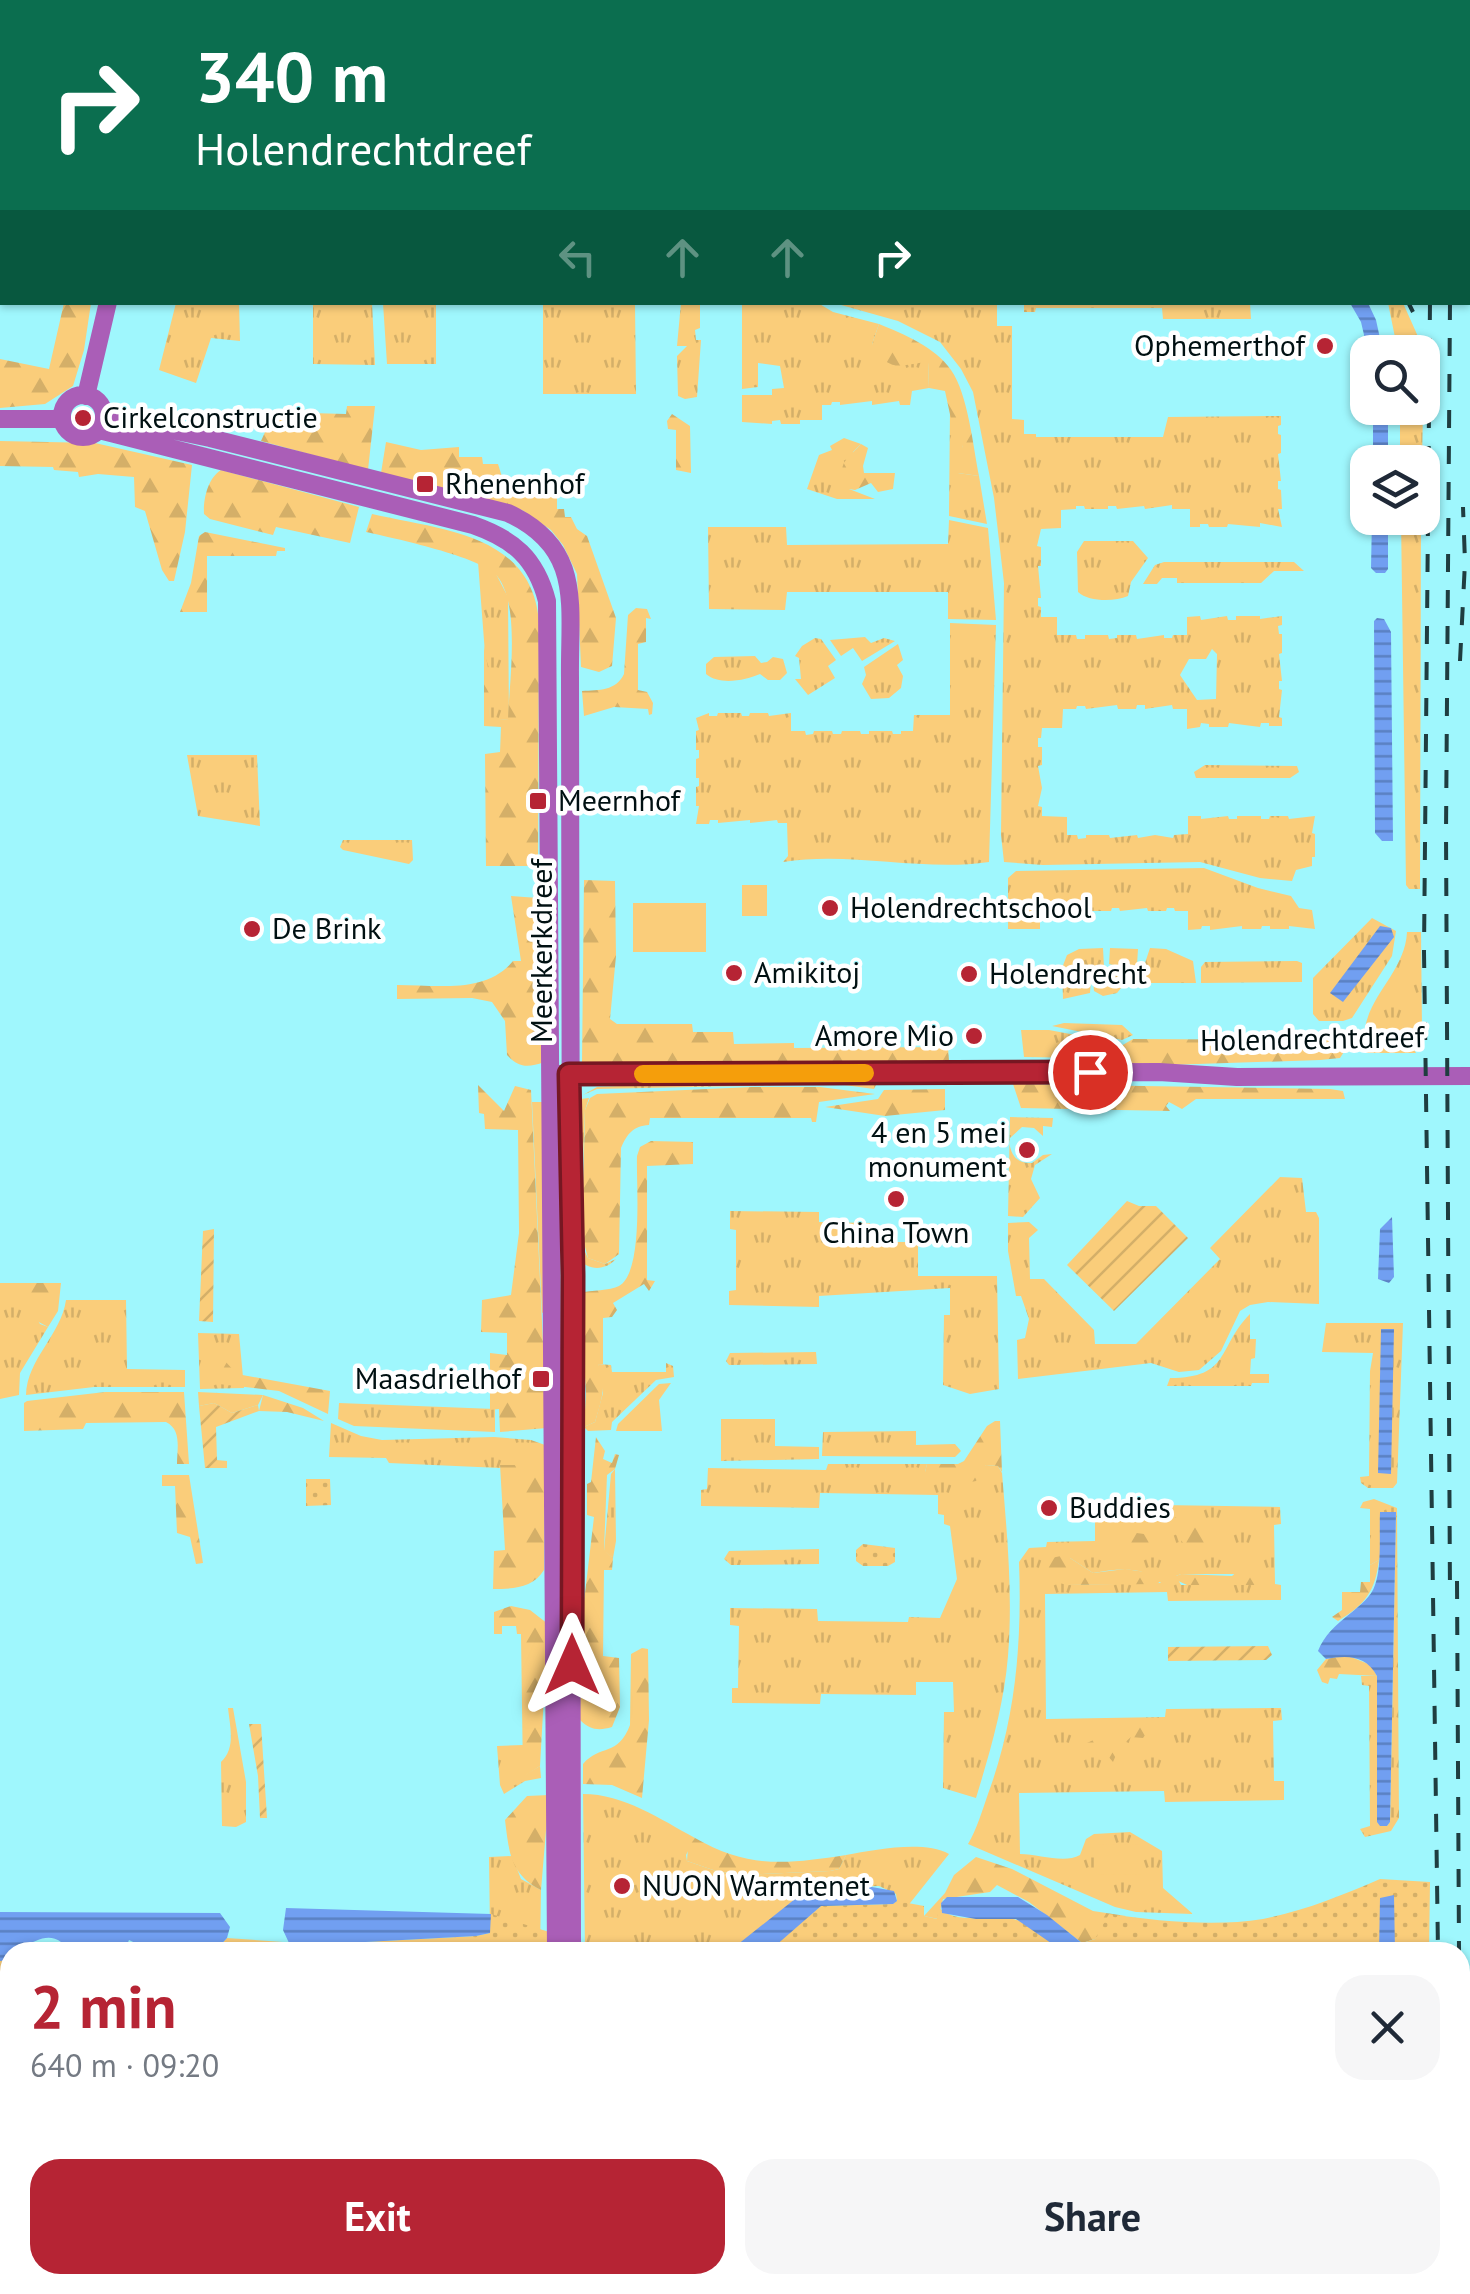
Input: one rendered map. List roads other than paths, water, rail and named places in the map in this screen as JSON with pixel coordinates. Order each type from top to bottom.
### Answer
[{"type":"main road","points":[[86,396],[107,305]]},
{"type":"main road","points":[[86,396],[99,402],[101,423],[85,437],[77,436],[62,419],[66,404],[86,396]]},
{"type":"main road","points":[[0,419],[62,419]]},
{"type":"main road","name":"Meerkerkdreef","points":[[101,423],[210,438],[476,504],[534,525],[553,544],[564,566],[569,587],[551,1591],[556,1942]]},
{"type":"main road","name":"Meerkerkdreef","points":[[101,423],[500,534],[520,548],[542,580],[547,601],[560,1074],[573,1275],[572,1942]]},
{"type":"main road","name":"Holendrechtdreef","points":[[560,1074],[1159,1072],[1263,1064],[1468,1070]]},
{"type":"water","points":[[1351,305],[1369,305],[1376,320],[1379,335],[1364,335]]},
{"type":"water","points":[[1373,425],[1388,425],[1388,445],[1373,445]]},
{"type":"water","points":[[1372,535],[1388,535],[1388,569],[1376,573],[1371,568]]},
{"type":"water","points":[[1377,618],[1384,619],[1391,632],[1393,841],[1382,841],[1375,833]]},
{"type":"water","points":[[1380,926],[1391,928],[1394,937],[1343,1002],[1330,993]]},
{"type":"water","points":[[1392,1217],[1394,1277],[1389,1283],[1378,1279],[1380,1229]]},
{"type":"water","points":[[1381,1329],[1394,1329],[1391,1474],[1378,1473]]},
{"type":"water","points":[[1380,1512],[1396,1512],[1387,1826],[1377,1822],[1377,1676],[1362,1660],[1326,1659],[1318,1651],[1331,1631],[1365,1601],[1375,1585]]},
{"type":"water","points":[[861,1885],[894,1891],[897,1901],[821,1906],[780,1942],[741,1942],[800,1895]]},
{"type":"water","points":[[1394,1895],[1395,1942],[1379,1942],[1380,1898]]},
{"type":"water","points":[[947,1897],[1018,1897],[1081,1942],[1049,1942],[1016,1919],[976,1919],[942,1913],[941,1903]]},
{"type":"water","points":[[286,1908],[491,1914],[490,1933],[476,1936],[289,1942],[283,1930]]},
{"type":"water","points":[[0,1912],[220,1913],[230,1927],[223,1942],[61,1942],[47,1938],[0,1942]]},
{"type":"railway","points":[[1410,305],[1413,312]]},
{"type":"railway","points":[[1430,305],[1424,952],[1438,1942]]},
{"type":"railway","points":[[1450,305],[1446,833],[1450,1598]]},
{"type":"railway","points":[[1460,661],[1465,562],[1463,507]]},
{"type":"railway","points":[[1457,1581],[1459,1942]]},
{"type":"place","name":"Ophemerthof","points":[[1325,346]]},
{"type":"place","name":"Cirkelconstructie","points":[[83,418]]},
{"type":"place","name":"Rhenenhof","points":[[425,484]]},
{"type":"place","name":"Meernhof","points":[[538,801]]},
{"type":"place","name":"Holendrechtschool","points":[[830,908]]},
{"type":"place","name":"De Brink","points":[[252,929]]},
{"type":"place","name":"Amikitoj","points":[[734,973]]},
{"type":"place","name":"Holendrecht","points":[[969,974]]},
{"type":"place","name":"Amore Mio","points":[[974,1036]]},
{"type":"place","name":"4 en 5 mei monument","points":[[1027,1150]]},
{"type":"place","name":"China Town","points":[[896,1199]]},
{"type":"place","name":"Maasdrielhof","points":[[541,1379]]},
{"type":"place","name":"Buddies","points":[[1049,1508]]},
{"type":"place","name":"NUON Warmtenet","points":[[622,1886]]}]
